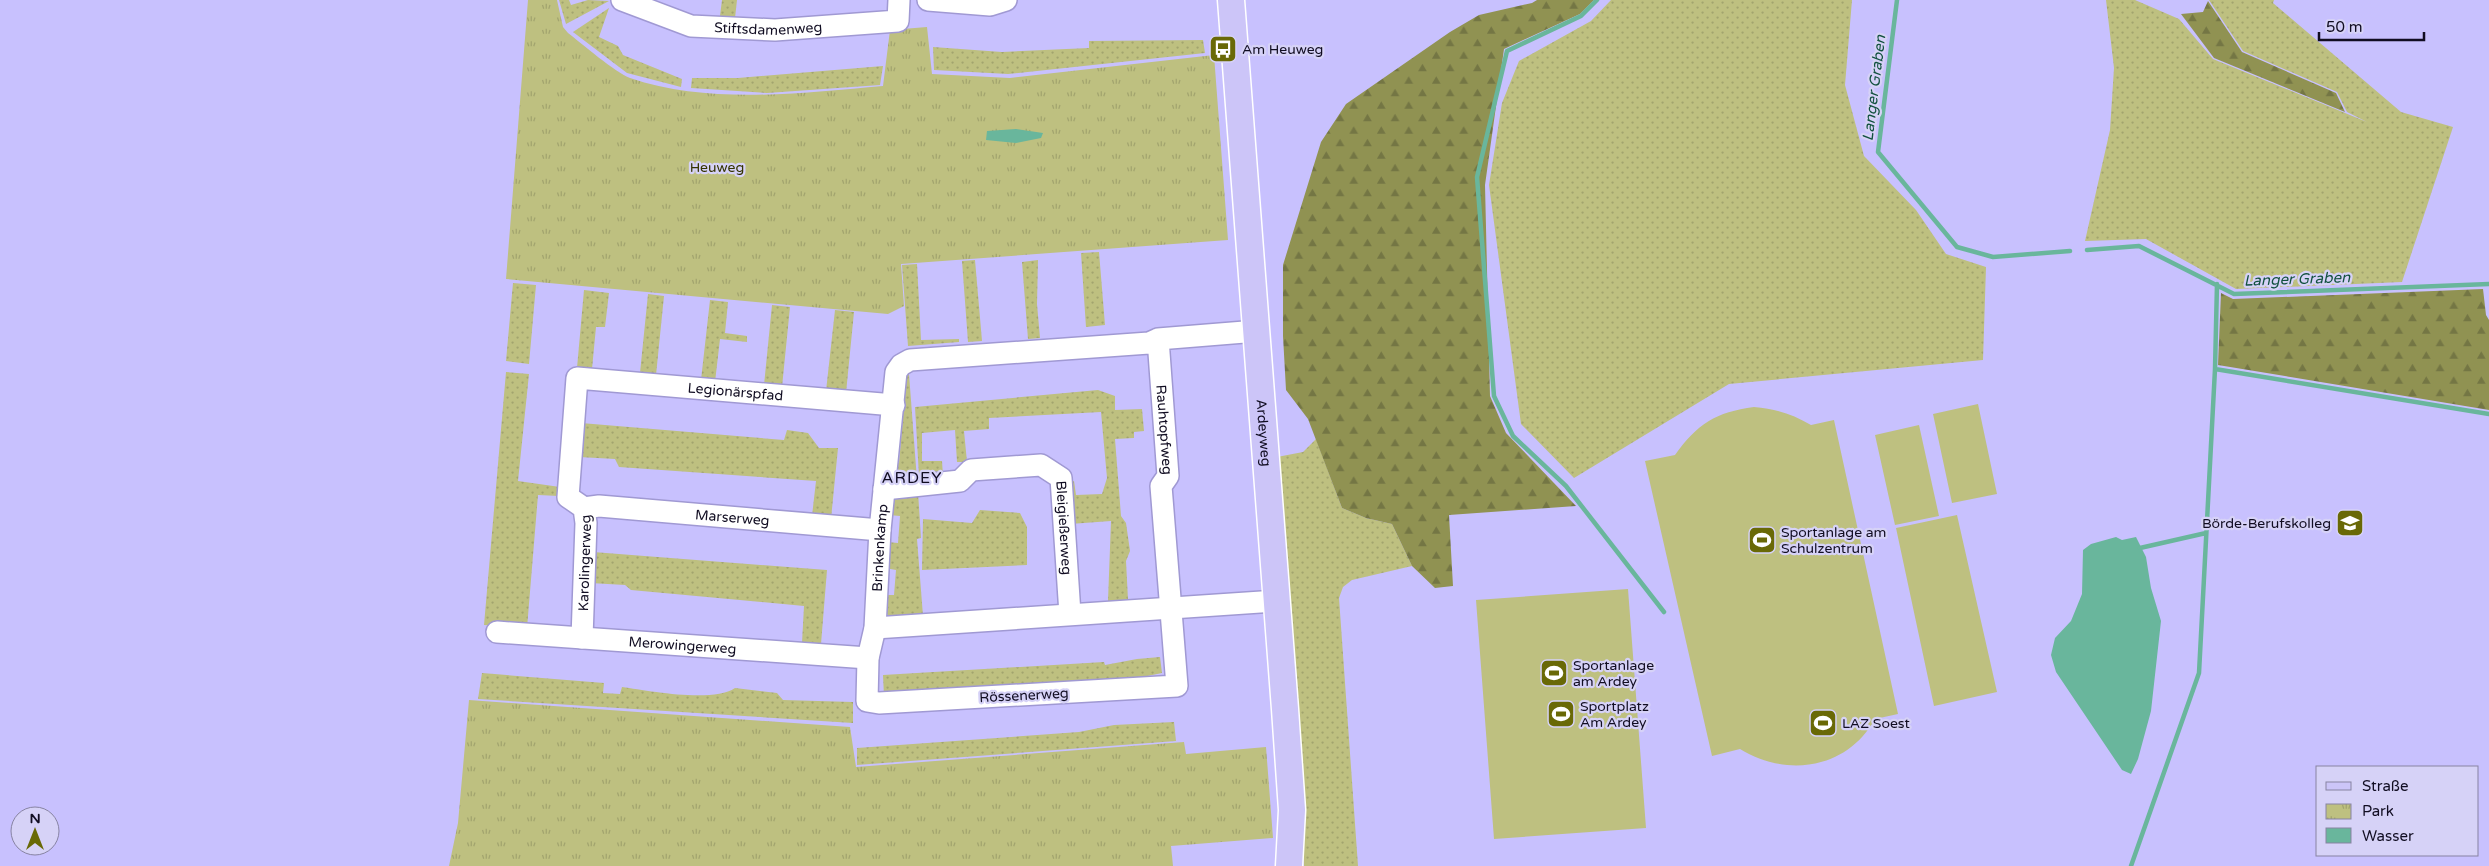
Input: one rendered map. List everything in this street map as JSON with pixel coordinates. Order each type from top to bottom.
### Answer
[{"type":"main road","name":"Ardeyweg","points":[[1231,0],[1278,601],[1292,810],[1290,865]]},
{"type":"street","name":"Stiftsdamenweg","points":[[622,0],[690,26],[775,30],[898,21],[899,0]]},
{"type":"street","points":[[928,0],[990,5],[1006,0]]},
{"type":"street","name":"Brinkenkamp","points":[[875,628],[884,489],[896,372],[901,365],[910,360],[1149,342],[1158,339],[1257,331]]},
{"type":"street","name":"Rauhtopfweg","points":[[1158,339],[1168,476],[1161,486],[1172,609]]},
{"type":"street","name":"Legionärspfad","points":[[577,378],[894,405]]},
{"type":"street","name":"Karolingerweg","points":[[577,378],[568,497],[584,508],[586,522],[582,638]]},
{"type":"street","name":"Bleigießerweg","points":[[884,489],[960,481],[971,470],[1041,465],[1048,469],[1061,478],[1070,614]]},
{"type":"street","name":"Marserweg","points":[[584,508],[599,506],[880,530]]},
{"type":"street","points":[[875,628],[1148,608],[1172,609],[1278,601]]},
{"type":"street","name":"Rössenerweg","points":[[875,628],[868,658],[867,701],[879,703],[1177,686],[1172,609]]},
{"type":"street","name":"Merowingerweg","points":[[497,632],[868,658]]},
{"type":"green space","name":"Heuweg","points":[[528,0],[557,0],[563,27],[568,33],[624,75],[660,86],[692,92],[755,95],[788,94],[883,86],[890,30],[927,27],[932,74],[1010,78],[1214,55],[1228,240],[901,264],[904,306],[888,314],[506,279]]},
{"type":"green space","points":[[559,0],[569,0],[571,5],[588,0],[609,1],[566,24]]},
{"type":"green space","points":[[722,0],[737,0],[735,18],[720,16]]},
{"type":"green space","points":[[1537,0],[1594,0],[1580,14],[1504,49],[1485,185],[1490,396],[1506,433],[1576,506],[1449,515],[1453,586],[1435,588],[1412,566],[1392,524],[1366,518],[1342,508],[1308,419],[1286,390],[1283,336],[1283,265],[1321,142],[1346,104],[1450,32],[1479,15],[1532,3]]},
{"type":"green space","points":[[1611,0],[1852,0],[1845,85],[1864,156],[1916,210],[1946,254],[1986,267],[1983,360],[1729,384],[1574,478],[1521,424],[1489,185],[1502,103],[1519,61],[1591,21]]},
{"type":"green space","points":[[2106,0],[2135,0],[2179,19],[2213,59],[2367,122],[2347,112],[2337,92],[2243,51],[2209,0],[2274,0],[2273,3],[2401,112],[2453,127],[2402,282],[2236,289],[2146,239],[2085,241],[2110,130],[2114,68]]},
{"type":"green space","points":[[2208,1],[2242,52],[2336,93],[2345,112],[2214,58],[2181,14],[2203,12]]},
{"type":"green space","points":[[609,8],[599,37],[618,46],[623,55],[682,79],[681,87],[627,73],[573,32]]},
{"type":"green space","points":[[1203,40],[1205,53],[1008,74],[934,70],[933,47],[1002,52],[1089,48],[1089,41]]},
{"type":"green space","points":[[883,66],[880,85],[767,93],[691,88],[692,78],[738,78]]},
{"type":"green space","points":[[1099,252],[1105,325],[1086,327],[1081,253]]},
{"type":"green space","points":[[975,260],[982,341],[968,342],[962,261]]},
{"type":"green space","points":[[1038,260],[1037,304],[1040,338],[1028,339],[1022,262]]},
{"type":"green space","points":[[917,264],[921,340],[959,339],[959,342],[908,346],[902,265]]},
{"type":"green space","points":[[513,283],[536,285],[529,364],[506,361]]},
{"type":"green space","points":[[2483,289],[2486,315],[2489,320],[2489,410],[2218,365],[2221,293],[2233,299]]},
{"type":"green space","points":[[584,290],[609,293],[605,327],[596,327],[592,369],[577,368]]},
{"type":"green space","points":[[648,294],[664,296],[656,375],[640,373]]},
{"type":"green space","points":[[710,300],[728,302],[725,333],[747,336],[747,342],[720,339],[715,382],[701,380]]},
{"type":"green space","points":[[772,305],[790,307],[782,387],[764,385]]},
{"type":"green space","points":[[835,310],[854,312],[846,393],[826,391]]},
{"type":"green space","points":[[506,372],[529,374],[518,481],[560,487],[559,496],[538,495],[527,628],[484,625]]},
{"type":"green space","points":[[904,374],[909,374],[917,480],[897,477],[894,462],[899,463],[903,417],[899,416]]},
{"type":"green space","points":[[1098,390],[1115,396],[1115,410],[1142,409],[1144,431],[1134,432],[1134,438],[1115,439],[1121,516],[1126,523],[1130,551],[1126,561],[1128,600],[1108,601],[1111,521],[1070,524],[1068,482],[1074,481],[1076,495],[1102,494],[1107,478],[1101,412],[989,418],[989,429],[964,431],[967,462],[957,462],[955,430],[922,433],[922,461],[942,461],[943,476],[919,476],[915,407]]},
{"type":"green space","points":[[1978,404],[1997,494],[1952,503],[1933,414]]},
{"type":"green space","name":"Sportanlage am Schulzentrum","points":[[1754,407],[1784,413],[1811,425],[1834,420],[1898,714],[1875,719],[1863,736],[1849,749],[1815,764],[1777,764],[1758,758],[1740,749],[1712,756],[1645,461],[1675,455],[1691,435],[1708,421],[1729,412]]},
{"type":"green space","points":[[581,423],[784,440],[787,430],[808,433],[819,448],[838,448],[831,519],[812,516],[816,481],[619,467],[615,459],[579,457]]},
{"type":"green space","points":[[1919,425],[1939,516],[1895,525],[1875,435]]},
{"type":"green space","points":[[1316,439],[1342,508],[1366,518],[1392,524],[1412,566],[1352,580],[1343,587],[1339,598],[1358,866],[1304,866],[1277,457],[1303,452]]},
{"type":"green space","points":[[918,492],[921,538],[917,539],[923,616],[891,618],[884,611],[882,595],[894,595],[896,570],[885,568],[887,542],[898,543],[900,516],[889,515],[892,499]]},
{"type":"green space","points":[[980,510],[1020,513],[1027,527],[1027,565],[922,570],[923,519],[972,523]]},
{"type":"green space","points":[[1957,515],[1997,692],[1934,706],[1896,528]]},
{"type":"green space","points":[[593,552],[827,570],[821,644],[802,643],[804,606],[631,590],[625,585],[590,583]]},
{"type":"green space","name":"Sportplatz Am Ardey","points":[[1628,589],[1646,828],[1494,839],[1476,600]]},
{"type":"green space","points":[[1160,657],[1162,673],[1138,678],[884,697],[883,675],[1104,662],[1105,665]]},
{"type":"green space","points":[[482,673],[604,683],[603,693],[620,694],[622,687],[680,695],[712,695],[735,688],[777,693],[783,700],[853,702],[853,723],[478,699]]},
{"type":"green space","points":[[469,700],[850,727],[856,767],[1184,742],[1186,754],[1266,747],[1273,838],[1171,846],[1173,866],[449,866],[458,823]]},
{"type":"green space","points":[[1174,722],[1176,741],[857,765],[857,748],[1079,732],[1114,725]]},
{"type":"water","points":[[1016,129],[1043,133],[1041,138],[1016,143],[986,140],[987,131]]},
{"type":"water","points":[[2116,537],[2122,540],[2136,537],[2146,557],[2151,588],[2161,621],[2151,711],[2138,759],[2131,774],[2122,770],[2056,672],[2051,655],[2055,638],[2071,621],[2082,594],[2083,550],[2091,544]]},
{"type":"waterway","points":[[1597,0],[1581,16],[1507,51],[1477,177],[1494,396],[1513,436],[1566,486],[1664,612]]},
{"type":"waterway","name":"Langer Graben","points":[[1897,0],[1878,152],[1957,247],[1993,257],[2070,251]]},
{"type":"waterway","name":"Langer Graben","points":[[2087,250],[2139,246],[2234,294],[2489,284]]},
{"type":"waterway","points":[[2131,866],[2199,673],[2215,369],[2217,284]]},
{"type":"waterway","points":[[2215,369],[2489,414]]},
{"type":"waterway","points":[[2140,548],[2206,533]]},
{"type":"place","name":"Am Heuweg","points":[[1223,49]]},
{"type":"place","name":"Börde-Berufskolleg","points":[[2350,523]]},
{"type":"place","name":"Sportanlage am Schulzentrum","points":[[1762,540]]},
{"type":"place","name":"Sportanlage am Ardey","points":[[1554,673]]},
{"type":"place","name":"Sportplatz Am Ardey","points":[[1561,714]]},
{"type":"place","name":"LAZ Soest","points":[[1823,723]]},
{"type":"district","name":"ARDEY","points":[[912,477]]}]
